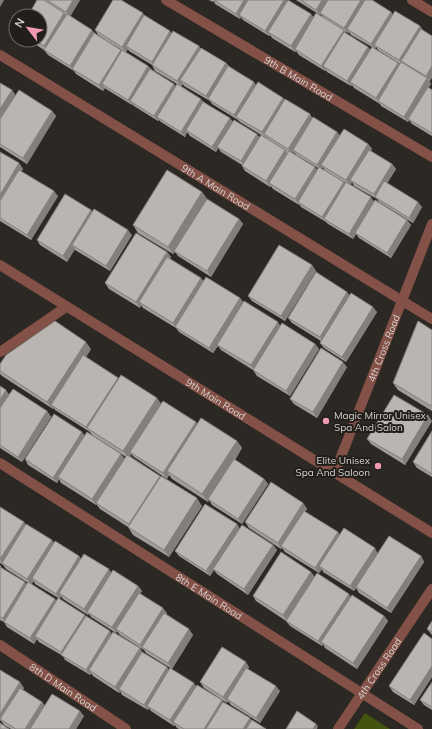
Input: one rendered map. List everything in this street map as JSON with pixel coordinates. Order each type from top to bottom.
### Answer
[{"type":"street","name":"9th B Main Road","points":[[166,0],[432,156]]},
{"type":"street","points":[[412,0],[432,12]]},
{"type":"street","name":"9th A Main Road","points":[[0,55],[432,319]]},
{"type":"street","name":"4th Cross Road","points":[[335,472],[432,224]]},
{"type":"street","name":"9th Main Road","points":[[0,265],[432,533]]},
{"type":"street","points":[[0,352],[66,307]]},
{"type":"street","name":"8th E Main Road","points":[[0,463],[418,729]]},
{"type":"street","name":"4th Cross Road","points":[[338,729],[432,588]]},
{"type":"street","name":"8th D Main Road","points":[[0,645],[126,729]]},
{"type":"green space","points":[[365,713],[390,729],[354,729]]},
{"type":"building","points":[[37,0],[44,0],[64,13],[48,39],[48,8],[32,8]]},
{"type":"building","points":[[47,0],[73,0],[66,12]]},
{"type":"building","points":[[113,0],[121,0],[143,13],[122,47],[95,30]]},
{"type":"building","points":[[214,0],[244,0],[236,14]]},
{"type":"building","points":[[248,0],[284,0],[265,31],[239,15]]},
{"type":"building","points":[[288,0],[311,14],[291,46],[268,32]]},
{"type":"building","points":[[301,0],[322,0],[316,10]]},
{"type":"building","points":[[328,0],[361,0],[344,28],[320,13]]},
{"type":"building","points":[[365,0],[372,0],[391,12],[371,44],[347,29]]},
{"type":"building","points":[[395,11],[420,26],[399,60],[374,45]]},
{"type":"building","points":[[316,13],[344,30],[321,66],[295,49]]},
{"type":"building","points":[[67,14],[92,30],[70,66],[44,50],[45,48],[48,48],[48,44]]},
{"type":"building","points":[[144,15],[170,31],[152,62],[126,46]]},
{"type":"building","points":[[421,29],[432,36],[432,66],[426,76],[401,61]]},
{"type":"building","points":[[173,31],[199,46],[177,81],[152,65]]},
{"type":"building","points":[[344,32],[368,47],[347,81],[323,66]]},
{"type":"building","points":[[94,33],[121,50],[99,85],[72,69]]},
{"type":"building","points":[[372,47],[398,63],[376,98],[350,82]]},
{"type":"building","points":[[201,48],[226,63],[206,96],[180,80]]},
{"type":"building","points":[[122,50],[148,66],[128,100],[102,84]]},
{"type":"building","points":[[401,62],[427,78],[404,117],[378,101]]},
{"type":"building","points":[[228,66],[254,82],[234,115],[208,99]]},
{"type":"building","points":[[150,69],[174,84],[154,116],[130,101]]},
{"type":"building","points":[[258,82],[283,98],[262,132],[236,117]]},
{"type":"building","points":[[0,83],[12,90],[0,109]]},
{"type":"building","points":[[177,84],[201,99],[181,132],[157,117]]},
{"type":"building","points":[[428,87],[432,90],[432,133],[408,119]]},
{"type":"building","points":[[19,90],[52,111],[23,158],[0,144],[0,119]]},
{"type":"building","points":[[285,99],[310,114],[288,149],[264,134]]},
{"type":"building","points":[[203,102],[230,118],[212,147],[186,130]]},
{"type":"building","points":[[313,117],[337,132],[317,165],[293,150]]},
{"type":"building","points":[[234,120],[257,134],[241,161],[217,147]]},
{"type":"building","points":[[344,129],[368,144],[346,180],[321,165]]},
{"type":"building","points":[[261,135],[285,150],[266,181],[242,166]]},
{"type":"building","points":[[369,150],[392,164],[374,194],[350,180]]},
{"type":"building","points":[[289,151],[315,167],[295,199],[269,183]]},
{"type":"building","points":[[0,152],[19,163],[0,195]]},
{"type":"building","points":[[319,167],[344,182],[322,217],[298,202]]},
{"type":"building","points":[[19,170],[54,191],[27,235],[0,218],[0,201]]},
{"type":"building","points":[[167,170],[202,192],[168,247],[133,225]]},
{"type":"building","points":[[384,181],[418,202],[409,218],[375,197]]},
{"type":"building","points":[[346,182],[371,197],[349,234],[324,219]]},
{"type":"building","points":[[65,194],[91,210],[63,256],[37,240]]},
{"type":"building","points":[[207,199],[239,219],[207,271],[174,251]]},
{"type":"building","points":[[375,200],[407,220],[387,253],[355,233]]},
{"type":"building","points":[[94,209],[128,230],[106,266],[72,245]]},
{"type":"building","points":[[136,233],[167,252],[136,302],[105,283]]},
{"type":"building","points":[[279,245],[312,265],[281,316],[248,296]]},
{"type":"building","points":[[167,257],[201,278],[173,323],[139,302]]},
{"type":"building","points":[[316,272],[347,292],[320,337],[288,318]]},
{"type":"building","points":[[206,277],[240,298],[209,348],[175,327]]},
{"type":"building","points":[[351,293],[373,307],[342,357],[320,343]]},
{"type":"building","points":[[244,301],[278,322],[251,365],[217,345]]},
{"type":"building","points":[[55,321],[86,342],[47,402],[0,371],[0,364],[6,355]]},
{"type":"building","points":[[418,321],[432,330],[431,406],[393,383]]},
{"type":"building","points":[[282,323],[315,344],[286,391],[253,370]]},
{"type":"building","points":[[321,348],[343,362],[313,412],[290,399]]},
{"type":"building","points":[[83,355],[118,378],[86,427],[51,405]]},
{"type":"building","points":[[121,375],[157,398],[123,451],[87,428]]},
{"type":"building","points":[[0,386],[6,390],[0,400]]},
{"type":"building","points":[[13,389],[47,411],[18,457],[0,445],[0,408]]},
{"type":"building","points":[[394,395],[428,415],[402,459],[367,439]]},
{"type":"building","points":[[163,401],[196,422],[163,473],[130,452]]},
{"type":"building","points":[[54,414],[82,432],[53,478],[25,459]]},
{"type":"building","points":[[201,418],[237,441],[202,494],[167,471]]},
{"type":"building","points":[[432,431],[432,474],[413,462]]},
{"type":"building","points":[[87,432],[121,454],[92,499],[58,477]]},
{"type":"building","points":[[127,455],[160,476],[129,524],[96,503]]},
{"type":"building","points":[[234,459],[264,479],[238,519],[208,499]]},
{"type":"building","points":[[161,476],[197,498],[164,550],[128,527]]},
{"type":"building","points":[[271,482],[303,503],[278,543],[245,522]]},
{"type":"building","points":[[205,504],[237,524],[206,571],[175,551]]},
{"type":"building","points":[[0,507],[24,522],[0,559]]},
{"type":"building","points":[[304,511],[338,532],[315,568],[281,546]]},
{"type":"building","points":[[26,524],[52,540],[27,579],[2,563]]},
{"type":"building","points":[[242,525],[273,545],[244,589],[213,569]]},
{"type":"building","points":[[344,528],[375,548],[350,586],[319,566]]},
{"type":"building","points":[[389,536],[421,556],[387,608],[356,587]]},
{"type":"building","points":[[55,541],[79,556],[56,594],[32,578]]},
{"type":"building","points":[[281,552],[311,572],[283,615],[253,596]]},
{"type":"building","points":[[84,554],[109,569],[84,609],[59,593]]},
{"type":"building","points":[[0,567],[25,582],[3,618],[0,617]]},
{"type":"building","points":[[113,570],[138,586],[112,627],[87,612]]},
{"type":"building","points":[[317,573],[349,594],[318,641],[286,621]]},
{"type":"building","points":[[28,582],[55,599],[30,638],[4,622]]},
{"type":"building","points":[[139,593],[163,608],[140,645],[116,629]]},
{"type":"building","points":[[352,595],[384,616],[353,663],[321,642]]},
{"type":"building","points":[[58,598],[85,615],[61,652],[35,636]]},
{"type":"building","points":[[164,613],[189,629],[168,663],[142,647]]},
{"type":"building","points":[[86,616],[110,631],[86,670],[61,655]]},
{"type":"building","points":[[432,621],[432,632],[427,629]]},
{"type":"building","points":[[113,632],[140,648],[115,687],[89,670]]},
{"type":"building","points":[[424,633],[432,639],[432,666],[410,700],[389,686]]},
{"type":"building","points":[[222,647],[246,662],[223,697],[200,682]]},
{"type":"building","points":[[142,652],[167,667],[144,705],[119,689]]},
{"type":"building","points":[[170,668],[194,683],[170,720],[147,706]]},
{"type":"building","points":[[246,668],[276,686],[256,718],[227,699]]},
{"type":"building","points":[[0,670],[20,682],[0,714]]},
{"type":"building","points":[[432,682],[432,707],[420,700]]},
{"type":"building","points":[[197,685],[222,700],[204,729],[184,729],[173,722]]},
{"type":"building","points":[[20,688],[42,702],[25,729],[16,729],[0,719]]},
{"type":"building","points":[[52,694],[80,711],[69,729],[30,729]]},
{"type":"building","points":[[223,702],[250,718],[243,729],[206,729]]},
{"type":"building","points":[[297,711],[316,724],[313,729],[286,729]]},
{"type":"building","points":[[252,720],[266,729],[246,729]]},
{"type":"building","points":[[0,723],[9,729],[0,729]]},
{"type":"place","name":"Magic Mirror Unisex Spa And Salon","points":[[326,421]]},
{"type":"place","name":"Elite Unisex Spa And Saloon","points":[[378,466]]}]
